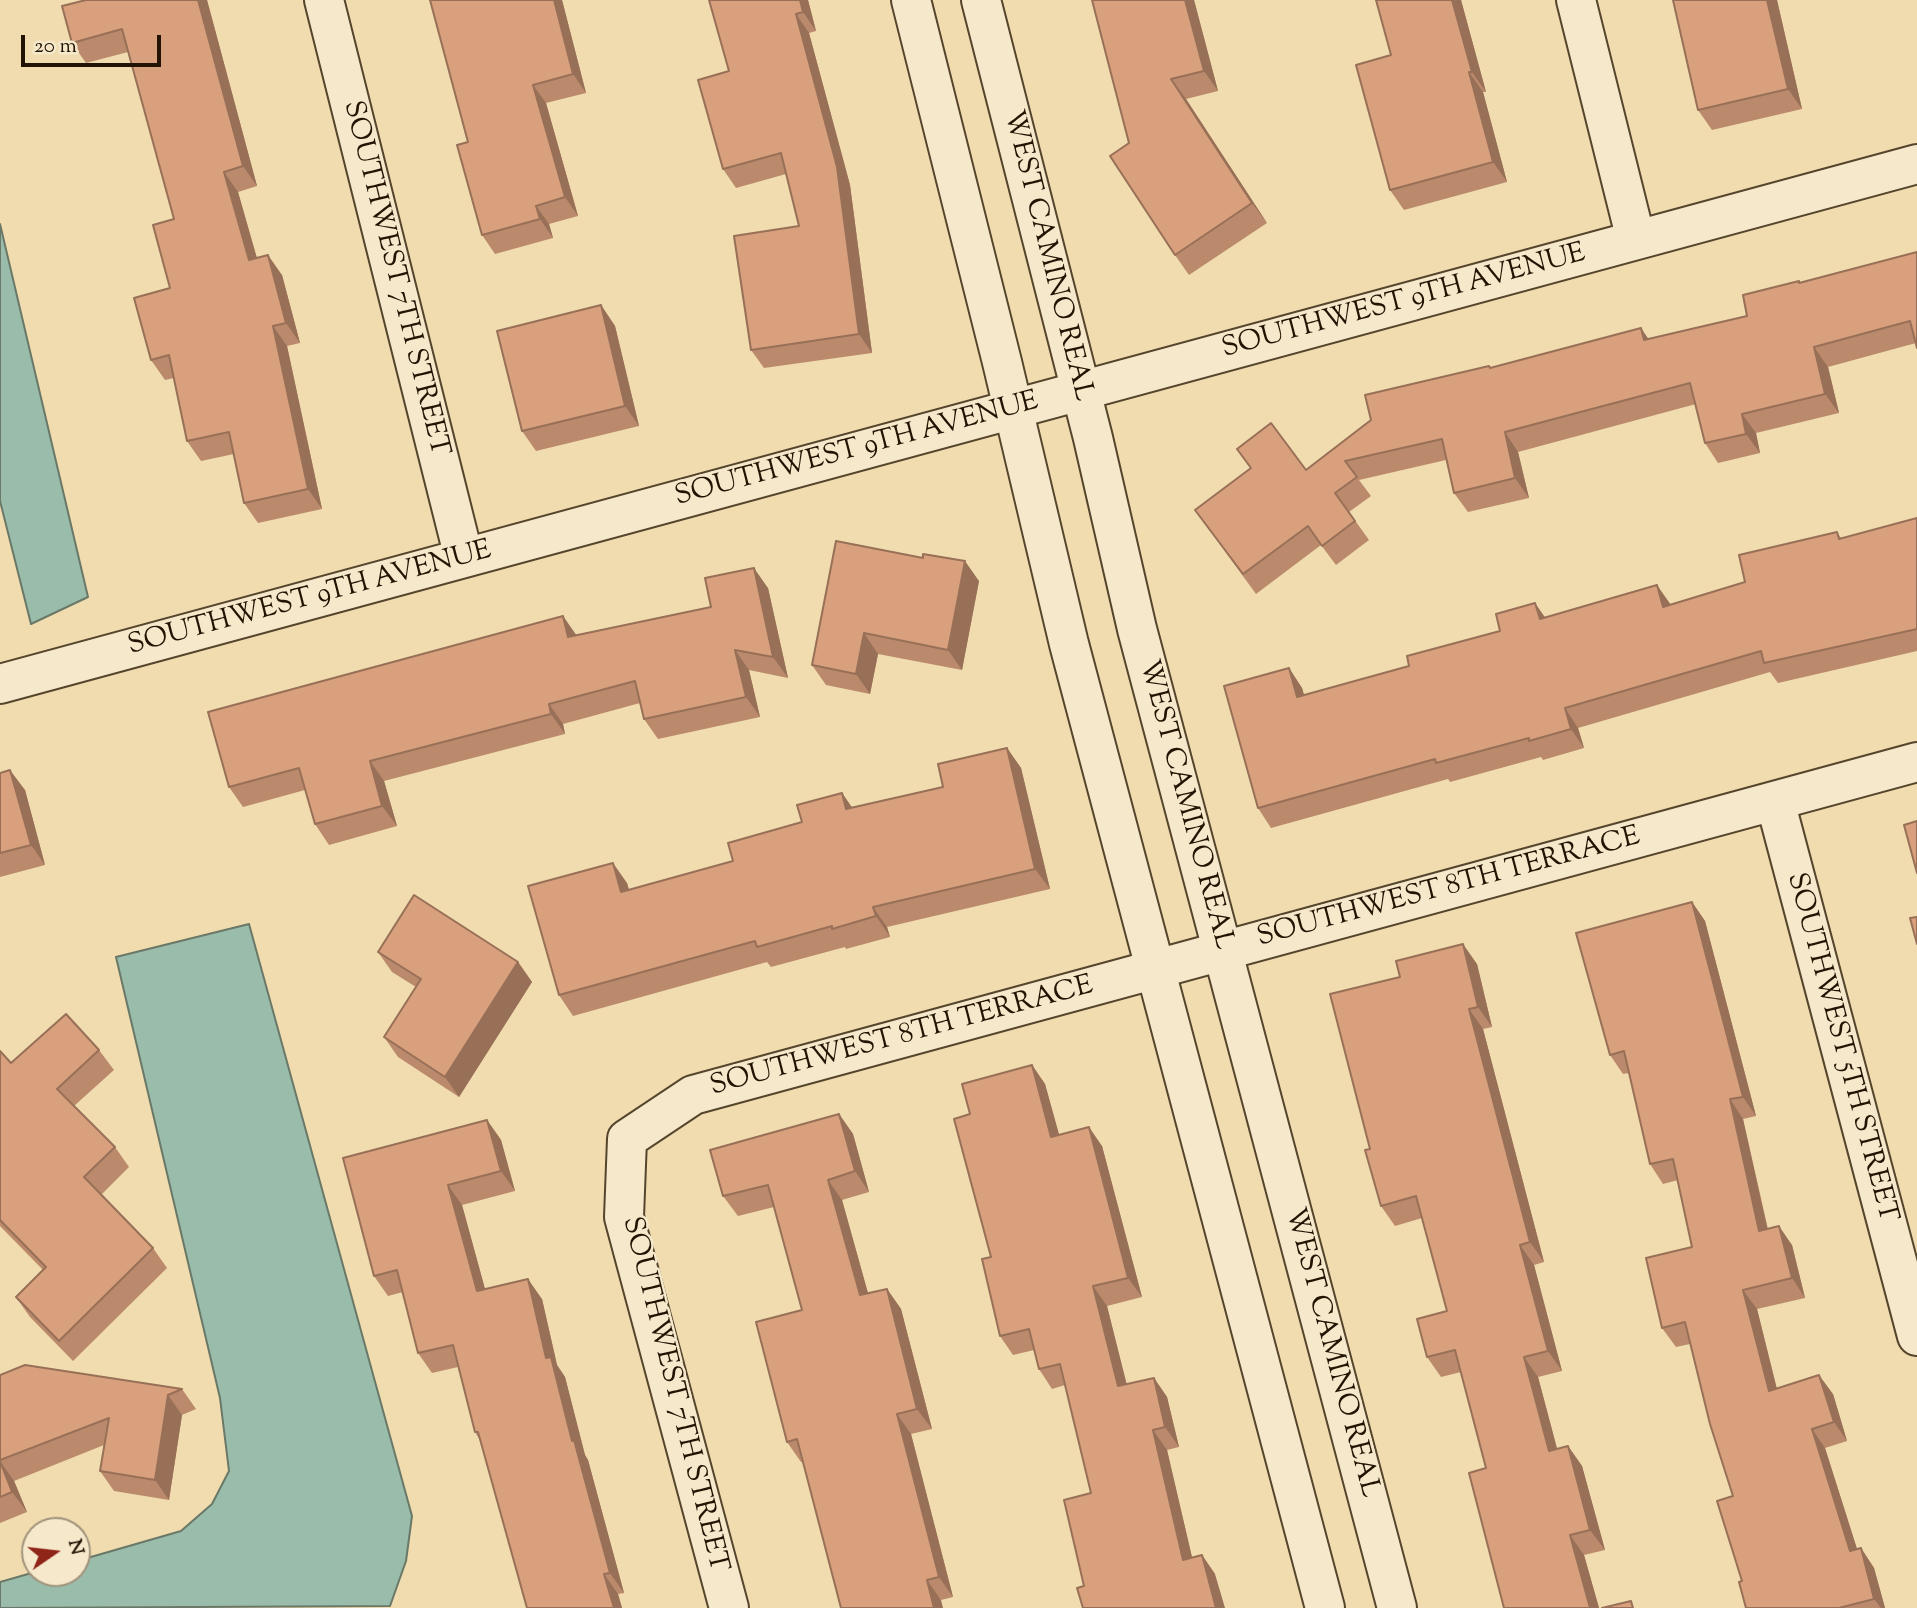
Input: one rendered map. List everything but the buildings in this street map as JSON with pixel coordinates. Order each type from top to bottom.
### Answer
[{"type":"street","name":"SOUTHWEST 7TH STREET","points":[[324,0],[464,558]]},
{"type":"street","points":[[911,0],[1069,644],[1325,1608]]},
{"type":"street","name":"WEST CAMINO REAL","points":[[981,0],[1137,629],[1397,1608]]},
{"type":"street","points":[[1576,0],[1636,240]]},
{"type":"street","name":"SOUTHWEST 9TH AVENUE","points":[[0,684],[1917,164]]},
{"type":"street","name":"SOUTHWEST 8TH TERRACE","points":[[627,1139],[694,1094],[1917,762]]},
{"type":"street","name":"SOUTHWEST 5TH STREET","points":[[1774,801],[1917,1336]]},
{"type":"street","name":"SOUTHWEST 7TH STREET","points":[[627,1139],[624,1217],[729,1608]]},
{"type":"shaded area","points":[[0,224],[88,597],[31,624],[0,501]]},
{"type":"shaded area","points":[[249,924],[412,1516],[406,1561],[390,1606],[0,1608],[0,1582],[21,1576],[21,1587],[91,1587],[91,1557],[181,1531],[212,1504],[229,1471],[220,1398],[116,957]]}]
